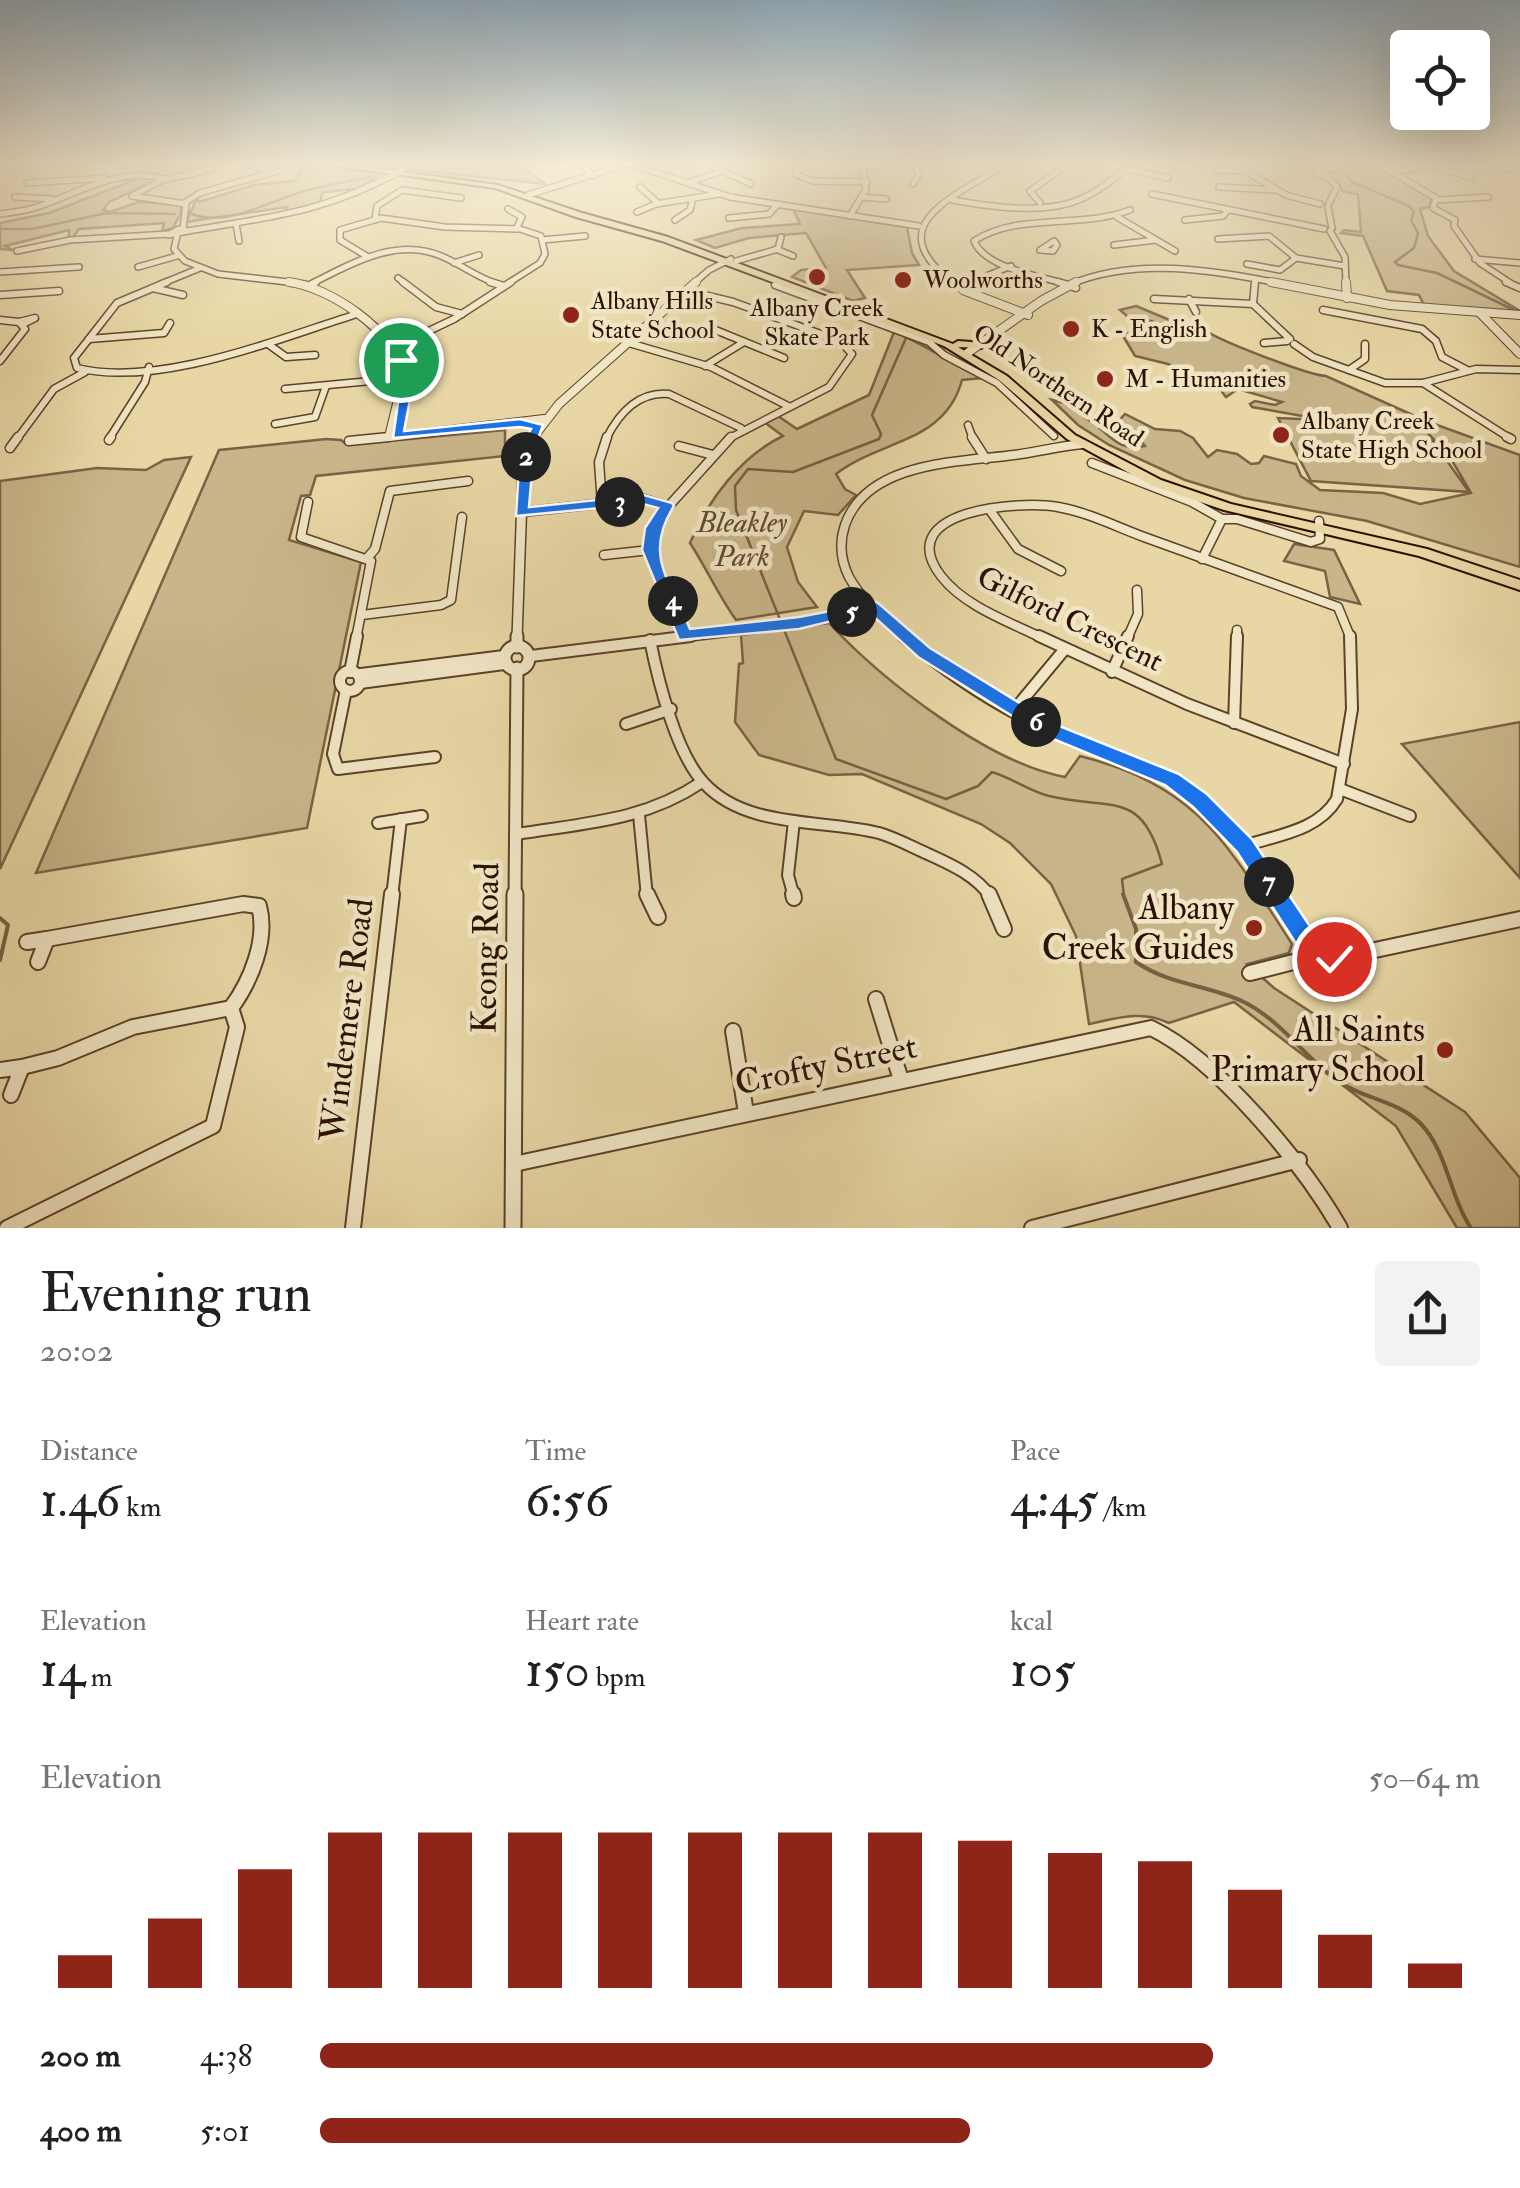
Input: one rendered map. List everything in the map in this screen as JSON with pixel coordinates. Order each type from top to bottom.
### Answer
[{"type":"highway","name":"Old Northern Road","points":[[607,220],[672,236],[735,263],[958,344],[1077,441],[1133,472],[1190,495],[1440,557],[1520,581]]},
{"type":"highway","name":"Old Northern Road","points":[[735,263],[776,284],[929,336],[969,355],[1013,378],[1070,428],[1128,462],[1210,495],[1320,530],[1434,548],[1520,581]]},
{"type":"street","points":[[181,220],[173,234],[178,256],[200,268],[310,285],[338,298],[390,345],[401,360],[403,378],[393,436]]},
{"type":"street","points":[[184,220],[186,230]]},
{"type":"street","points":[[17,251],[70,240],[173,234],[255,220]]},
{"type":"street","points":[[368,257],[340,240],[338,234],[351,224],[373,220]]},
{"type":"street","points":[[390,345],[462,314],[544,260],[542,240],[536,232],[431,226],[410,220]]},
{"type":"street","points":[[516,229],[520,220]]},
{"type":"street","points":[[880,220],[919,226]]},
{"type":"street","points":[[926,220],[919,226],[915,240],[923,260],[961,287],[1032,314]]},
{"type":"street","points":[[1072,286],[982,255],[975,248],[975,239],[994,230],[1083,220]]},
{"type":"street","points":[[1124,220],[1175,251]]},
{"type":"street","points":[[1295,220],[1329,229]]},
{"type":"street","points":[[1328,220],[1346,256],[1347,298]]},
{"type":"street","points":[[1454,220],[1474,259],[1492,275],[1520,288]]},
{"type":"street","points":[[236,224],[239,241]]},
{"type":"street","points":[[1040,226],[1054,240]]},
{"type":"street","points":[[542,240],[585,236]]},
{"type":"street","points":[[1218,239],[1270,236],[1296,258],[1345,266]]},
{"type":"street","points":[[776,250],[782,238]]},
{"type":"street","points":[[1114,245],[1158,240]]},
{"type":"street","points":[[310,285],[368,257],[417,250],[434,252],[476,279],[504,286]]},
{"type":"street","points":[[735,263],[766,250]]},
{"type":"street","points":[[508,662],[517,647],[527,450],[542,423],[707,274],[766,250],[793,256]]},
{"type":"street","points":[[454,264],[478,255]]},
{"type":"street","points":[[138,267],[178,256]]},
{"type":"street","points":[[1247,264],[1280,270],[1296,258]]},
{"type":"street","points":[[1474,259],[1520,262]]},
{"type":"street","points":[[961,287],[1011,266]]},
{"type":"street","points":[[0,272],[79,267]]},
{"type":"street","points":[[85,372],[73,363],[118,303],[200,268]]},
{"type":"street","points":[[969,355],[1072,286],[1134,271],[1228,277],[1347,298],[1520,315]]},
{"type":"street","points":[[398,278],[436,307],[462,314]]},
{"type":"street","points":[[1253,304],[1254,282]]},
{"type":"street","points":[[153,288],[183,295]]},
{"type":"street","points":[[0,295],[59,290]]},
{"type":"street","points":[[684,636],[650,550],[652,528],[666,506],[742,428],[836,380],[852,354],[846,344],[733,302],[688,291]]},
{"type":"street","points":[[1188,298],[1196,312]]},
{"type":"street","points":[[1154,299],[1253,304],[1290,341],[1313,357],[1385,383],[1423,383],[1467,370],[1520,371]]},
{"type":"street","points":[[1323,310],[1422,329],[1436,341],[1442,357],[1467,370]]},
{"type":"street","points":[[1480,312],[1520,354]]},
{"type":"street","points":[[10,448],[54,389],[85,372],[149,368],[268,344],[357,314]]},
{"type":"street","points":[[0,320],[21,323],[23,334],[0,360]]},
{"type":"street","points":[[88,340],[164,333],[170,323]]},
{"type":"street","points":[[713,329],[784,358]]},
{"type":"street","points":[[1264,343],[1290,341]]},
{"type":"street","points":[[705,366],[744,342]]},
{"type":"street","points":[[628,343],[705,366],[788,406]]},
{"type":"street","points":[[268,344],[286,357],[316,355]]},
{"type":"street","points":[[1350,370],[1365,359],[1364,344]]},
{"type":"street","name":"Old Northern Road","points":[[969,355],[1054,436]]},
{"type":"street","points":[[110,440],[145,382],[149,368]]},
{"type":"street","points":[[285,390],[403,378]]},
{"type":"street","points":[[1423,383],[1511,439]]},
{"type":"street","points":[[275,424],[314,417],[326,386]]},
{"type":"street","points":[[602,504],[599,468],[606,440],[640,396],[669,394],[742,428]]},
{"type":"street","points":[[348,441],[542,423]]},
{"type":"street","points":[[968,425],[986,459]]},
{"type":"street","points":[[1077,441],[909,470],[884,482],[853,509],[841,530],[839,556],[852,584],[924,653],[1047,729],[1172,780],[1219,818],[1244,846],[1320,955],[1334,959],[1520,919]]},
{"type":"street","points":[[1050,448],[1077,441]]},
{"type":"street","points":[[679,446],[712,455]]},
{"type":"street","name":"Old Northern Road","points":[[1092,462],[1132,483],[1205,508],[1222,520],[1237,518],[1303,541],[1320,530]]},
{"type":"street","points":[[368,557],[375,549],[390,491],[468,482]]},
{"type":"street","points":[[522,512],[644,499],[666,506]]},
{"type":"street","points":[[308,502],[301,537],[368,557]]},
{"type":"street","name":"Gilford Crescent","points":[[1033,503],[1061,507],[1338,607],[1347,622],[1353,652],[1344,764],[1112,672],[954,590],[932,562],[932,539],[952,517],[989,509],[1033,503]]},
{"type":"street","points":[[989,509],[1007,539],[1024,556],[1061,571]]},
{"type":"street","points":[[362,616],[451,600],[462,518]]},
{"type":"street","points":[[1202,559],[1222,520]]},
{"type":"street","points":[[604,555],[650,550]]},
{"type":"street","points":[[368,557],[371,566],[357,677],[346,690],[333,754],[338,769],[435,757]]},
{"type":"street","points":[[1112,672],[1138,614],[1138,590]]},
{"type":"street","points":[[357,677],[508,662],[792,622],[870,604]]},
{"type":"street","points":[[1234,723],[1237,630]]},
{"type":"street","points":[[650,640],[654,666],[702,782],[756,812],[876,832],[960,868],[991,891],[1004,929]]},
{"type":"street","points":[[517,647],[529,650],[531,656]]},
{"type":"street","points":[[1015,709],[1064,650]]},
{"type":"street","name":"Keong Road","points":[[508,662],[517,834],[514,1228]]},
{"type":"street","points":[[626,724],[671,709]]},
{"type":"street","points":[[1244,846],[1318,820],[1332,808],[1344,764]]},
{"type":"street","points":[[517,834],[639,816],[671,804],[702,782]]},
{"type":"street","points":[[1340,789],[1410,816]]},
{"type":"street","points":[[378,823],[422,816]]},
{"type":"street","points":[[639,816],[647,896],[658,917]]},
{"type":"street","name":"Windemere Road","points":[[353,1228],[400,820]]},
{"type":"street","points":[[794,820],[788,876],[794,898]]},
{"type":"street","points":[[0,1070],[58,1058],[133,1027],[231,1008],[248,984],[263,917],[259,906],[243,904],[27,942]]},
{"type":"street","points":[[38,962],[47,939]]},
{"type":"street","points":[[1250,973],[1320,955]]},
{"type":"street","points":[[876,999],[902,1080]]},
{"type":"street","points":[[7,1228],[213,1126],[238,1027],[231,1008]]},
{"type":"street","name":"Crofty Street","points":[[514,1164],[1151,1028],[1166,1034],[1299,1160]]},
{"type":"street","points":[[733,1031],[746,1114]]},
{"type":"street","points":[[11,1096],[22,1067]]},
{"type":"street","points":[[1032,1228],[1299,1160],[1340,1228]]},
{"type":"green space","points":[[177,220],[173,228],[162,231],[164,223],[79,229],[69,238],[69,230],[5,246],[13,250],[0,249],[0,223]]},
{"type":"green space","points":[[798,220],[865,220],[907,227],[912,253],[919,265],[847,270],[865,298],[853,301],[792,277],[801,270],[826,268],[806,233],[749,238],[715,248],[696,240],[742,228],[800,224]]},
{"type":"green space","points":[[1360,220],[1423,220],[1428,236],[1454,271],[1520,311],[1424,305],[1419,295],[1387,291],[1363,236],[1341,233],[1361,232]]},
{"type":"green space","name":"Albany Creek State High School","points":[[1136,306],[1191,329],[1201,327],[1241,347],[1326,376],[1426,421],[1520,455],[1520,567],[1367,521],[1244,498],[1185,480],[1109,445],[1078,425],[1052,400],[1075,406],[1068,395],[1075,396],[1090,409],[1085,418],[1126,446],[1145,446],[1135,434],[1116,424],[1125,414],[1155,429],[1180,431],[1193,438],[1208,457],[1217,450],[1237,454],[1251,464],[1259,463],[1264,456],[1296,464],[1301,476],[1320,490],[1383,493],[1420,504],[1471,493],[1450,457],[1426,431],[1469,492],[1311,481],[1278,418],[1325,420],[1252,407],[1250,404],[1255,401],[1275,405],[1282,402],[1238,389],[1226,397],[1219,388],[1168,364],[1135,356],[1123,336],[1151,321],[1127,316],[1120,310]]},
{"type":"green space","name":"Bleakley Park","points":[[894,332],[983,378],[962,380],[954,401],[927,428],[836,474],[845,489],[856,495],[838,515],[804,511],[787,547],[798,582],[817,607],[736,620],[690,543],[697,527],[740,467],[783,436],[764,422],[778,416],[797,429],[869,395]]},
{"type":"green space","points":[[505,430],[505,456],[316,476],[310,495],[301,496],[289,540],[361,562],[307,828],[36,873],[219,450],[326,439],[341,440],[347,445]]},
{"type":"green space","points":[[191,457],[0,869],[0,481],[97,468],[146,470],[164,460]]},
{"type":"green space","points":[[1294,544],[1334,550],[1360,604],[1330,597],[1325,571],[1284,561]]},
{"type":"green space","points":[[829,623],[907,693],[1003,755],[1065,777],[1080,756],[1121,769],[1183,803],[1229,850],[1292,944],[1289,953],[1247,964],[1274,988],[1465,1112],[1520,1178],[1520,1228],[1457,1228],[1396,1126],[1234,1002],[1169,1023],[1139,1016],[1089,1024],[1076,936],[1051,884],[1010,843],[981,824],[862,774],[829,775],[759,755],[735,722],[739,664],[743,663],[741,635]]},
{"type":"green space","points":[[1520,722],[1520,878],[1402,744]]},
{"type":"waterway","points":[[0,229],[32,229],[73,220]]},
{"type":"waterway","points":[[1411,220],[1418,233],[1414,248],[1395,262],[1398,265],[1437,273],[1514,310]]},
{"type":"waterway","points":[[906,338],[872,415],[881,434],[879,439],[793,472],[748,469],[735,486],[736,510],[836,759],[946,799],[978,786],[992,772],[1049,796],[1106,804],[1134,813],[1154,840],[1162,864],[1122,879],[1124,897]]},
{"type":"waterway","points":[[1124,897],[1136,929],[1136,962],[1162,976],[1244,1002],[1270,1019],[1339,1082],[1402,1110],[1421,1124],[1437,1147],[1471,1228]]},
{"type":"waterway","points":[[0,918],[8,925],[0,960]]},
{"type":"place","name":"Albany Creek Skate Park","points":[[817,277]]},
{"type":"place","name":"Woolworths","points":[[903,280]]},
{"type":"place","name":"Albany Hills State School","points":[[571,315]]},
{"type":"place","name":"K - English","points":[[1071,329]]},
{"type":"place","name":"M - Humanities","points":[[1105,379]]},
{"type":"place","name":"Albany Creek State High School","points":[[1281,435]]},
{"type":"place","name":"Albany Creek Guides","points":[[1254,928]]},
{"type":"place","name":"All Saints Primary School","points":[[1445,1050]]},
{"type":"route","points":[[401,360],[406,389],[397,436],[520,423],[539,427],[527,450],[522,512],[644,499],[666,506],[652,528],[650,550],[678,612],[684,636],[799,623],[872,606],[924,653],[1047,729],[1140,765],[1172,780],[1200,800],[1244,846],[1312,948],[1334,959]]}]
